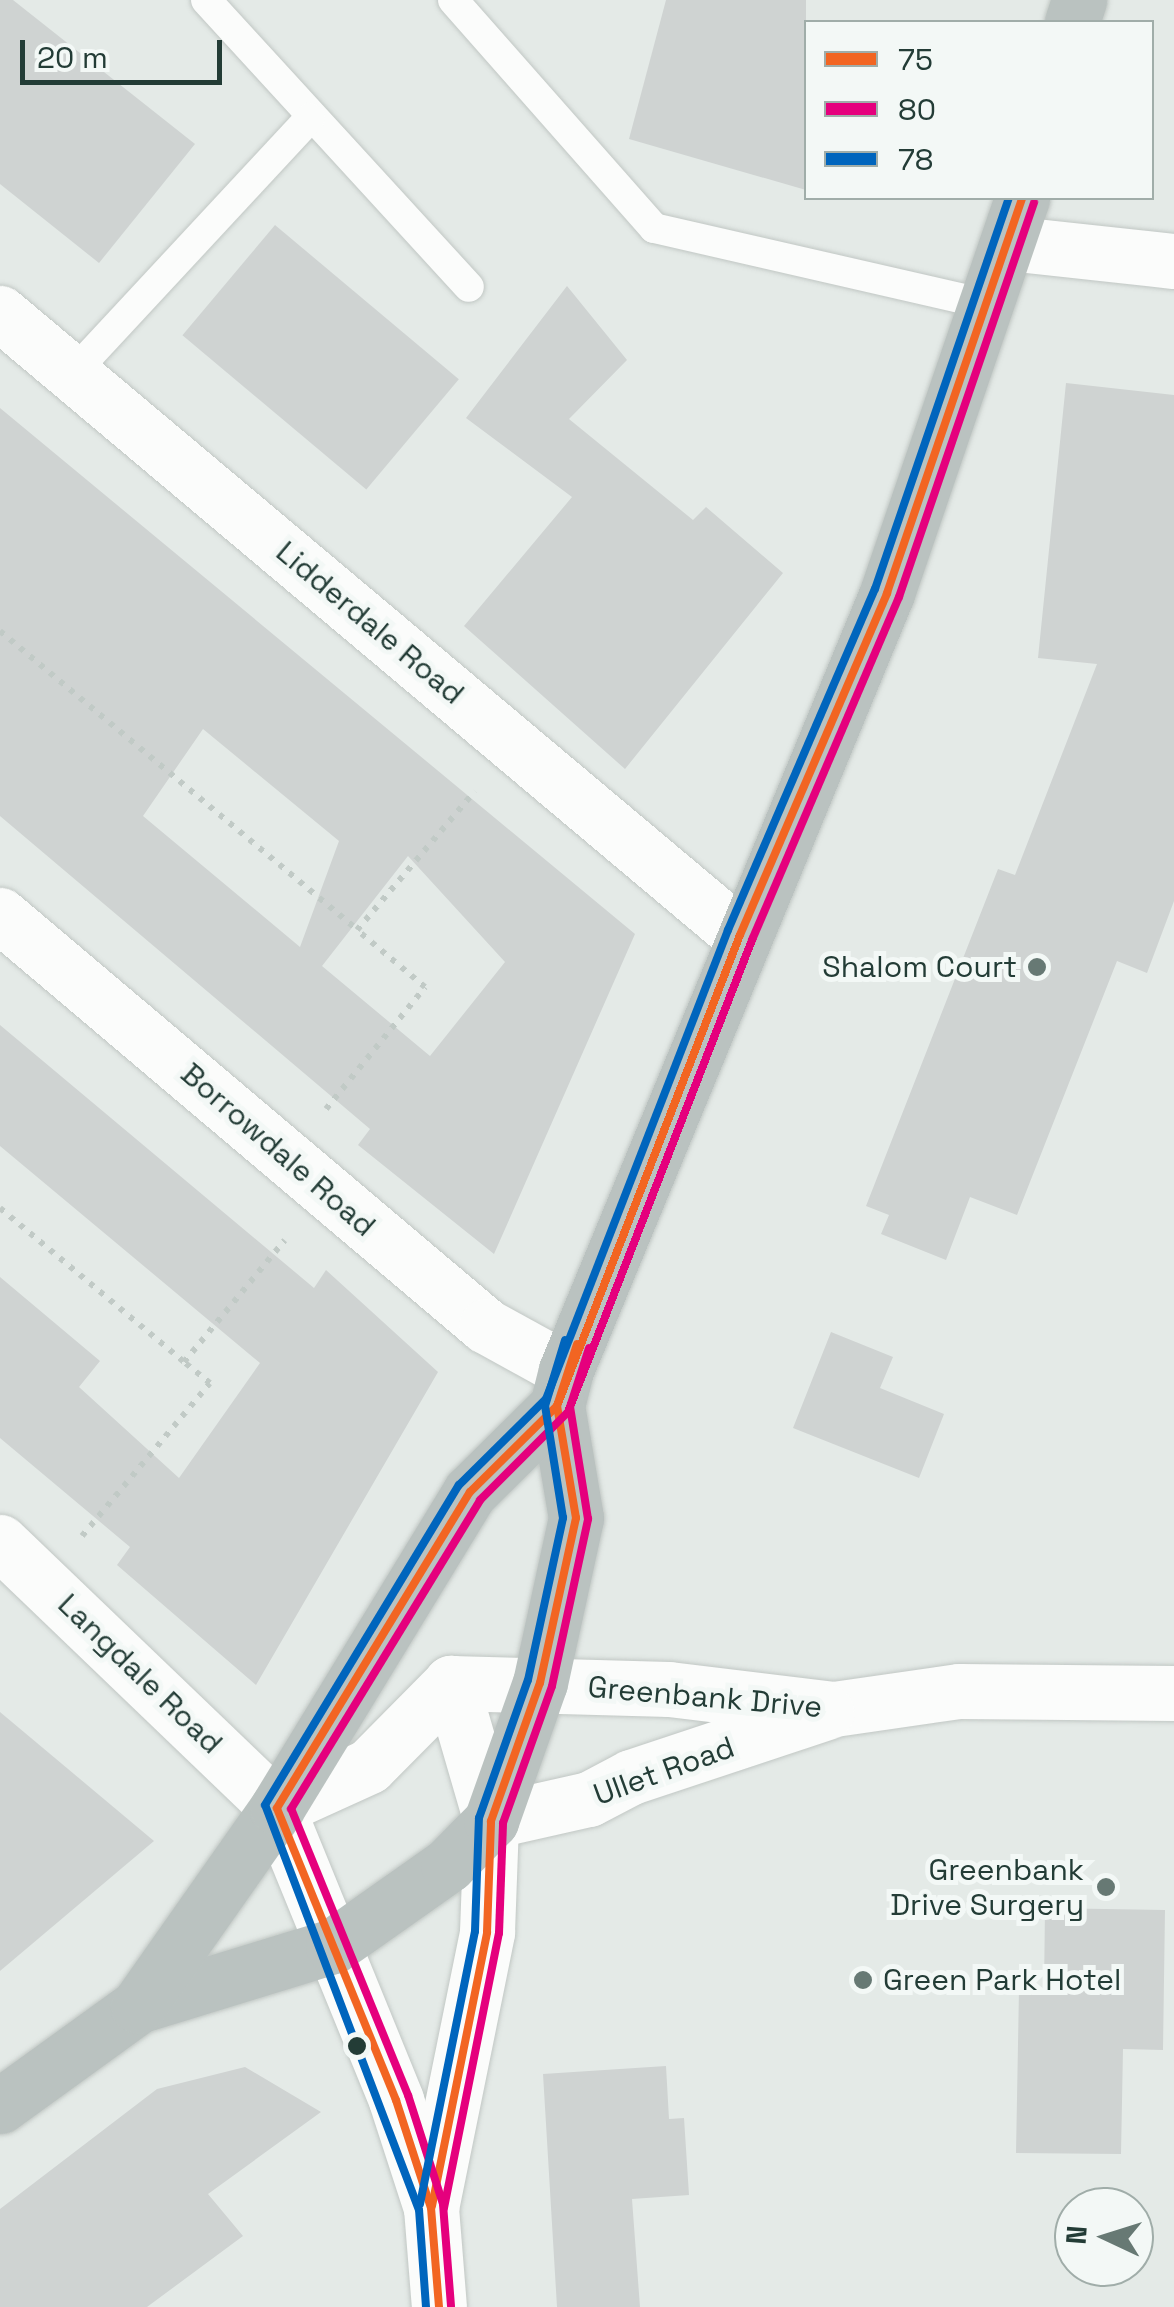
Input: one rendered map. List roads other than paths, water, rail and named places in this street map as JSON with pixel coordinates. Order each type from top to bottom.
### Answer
[{"type":"highway","points":[[0,2106],[138,2006],[278,1808],[470,1492],[562,1388],[740,935],[887,593],[1015,220]]},
{"type":"highway","points":[[138,2006],[333,1946],[448,1865],[491,1821],[540,1683],[576,1518],[562,1388]]},
{"type":"street","points":[[1015,220],[1174,261]]},
{"type":"street","name":"Lidderdale Road","points":[[0,313],[740,935]]},
{"type":"street","name":"Borrowdale Road","points":[[0,915],[562,1388]]},
{"type":"street","name":"Langdale Road","points":[[20,1559],[278,1808]]},
{"type":"street","name":"Greenbank Drive","points":[[451,1684],[540,1683],[834,1709],[959,1691],[1174,1692]]},
{"type":"street","points":[[432,2208],[278,1808],[369,1766],[451,1684],[491,1821],[487,1932],[432,2208],[439,2307]]},
{"type":"street","name":"Ullet Road","points":[[491,1821],[589,1799],[631,1777],[834,1709]]},
{"type":"lane","points":[[206,0],[310,118],[469,287]]},
{"type":"lane","points":[[453,0],[654,228],[986,304]]},
{"type":"lane","points":[[73,372],[310,118]]},
{"type":"place","name":"Shalom Court","points":[[1037,967]]},
{"type":"place","name":"Greenbank Drive Surgery","points":[[1106,1887]]},
{"type":"place","name":"Green Park Hotel","points":[[863,1980]]}]
